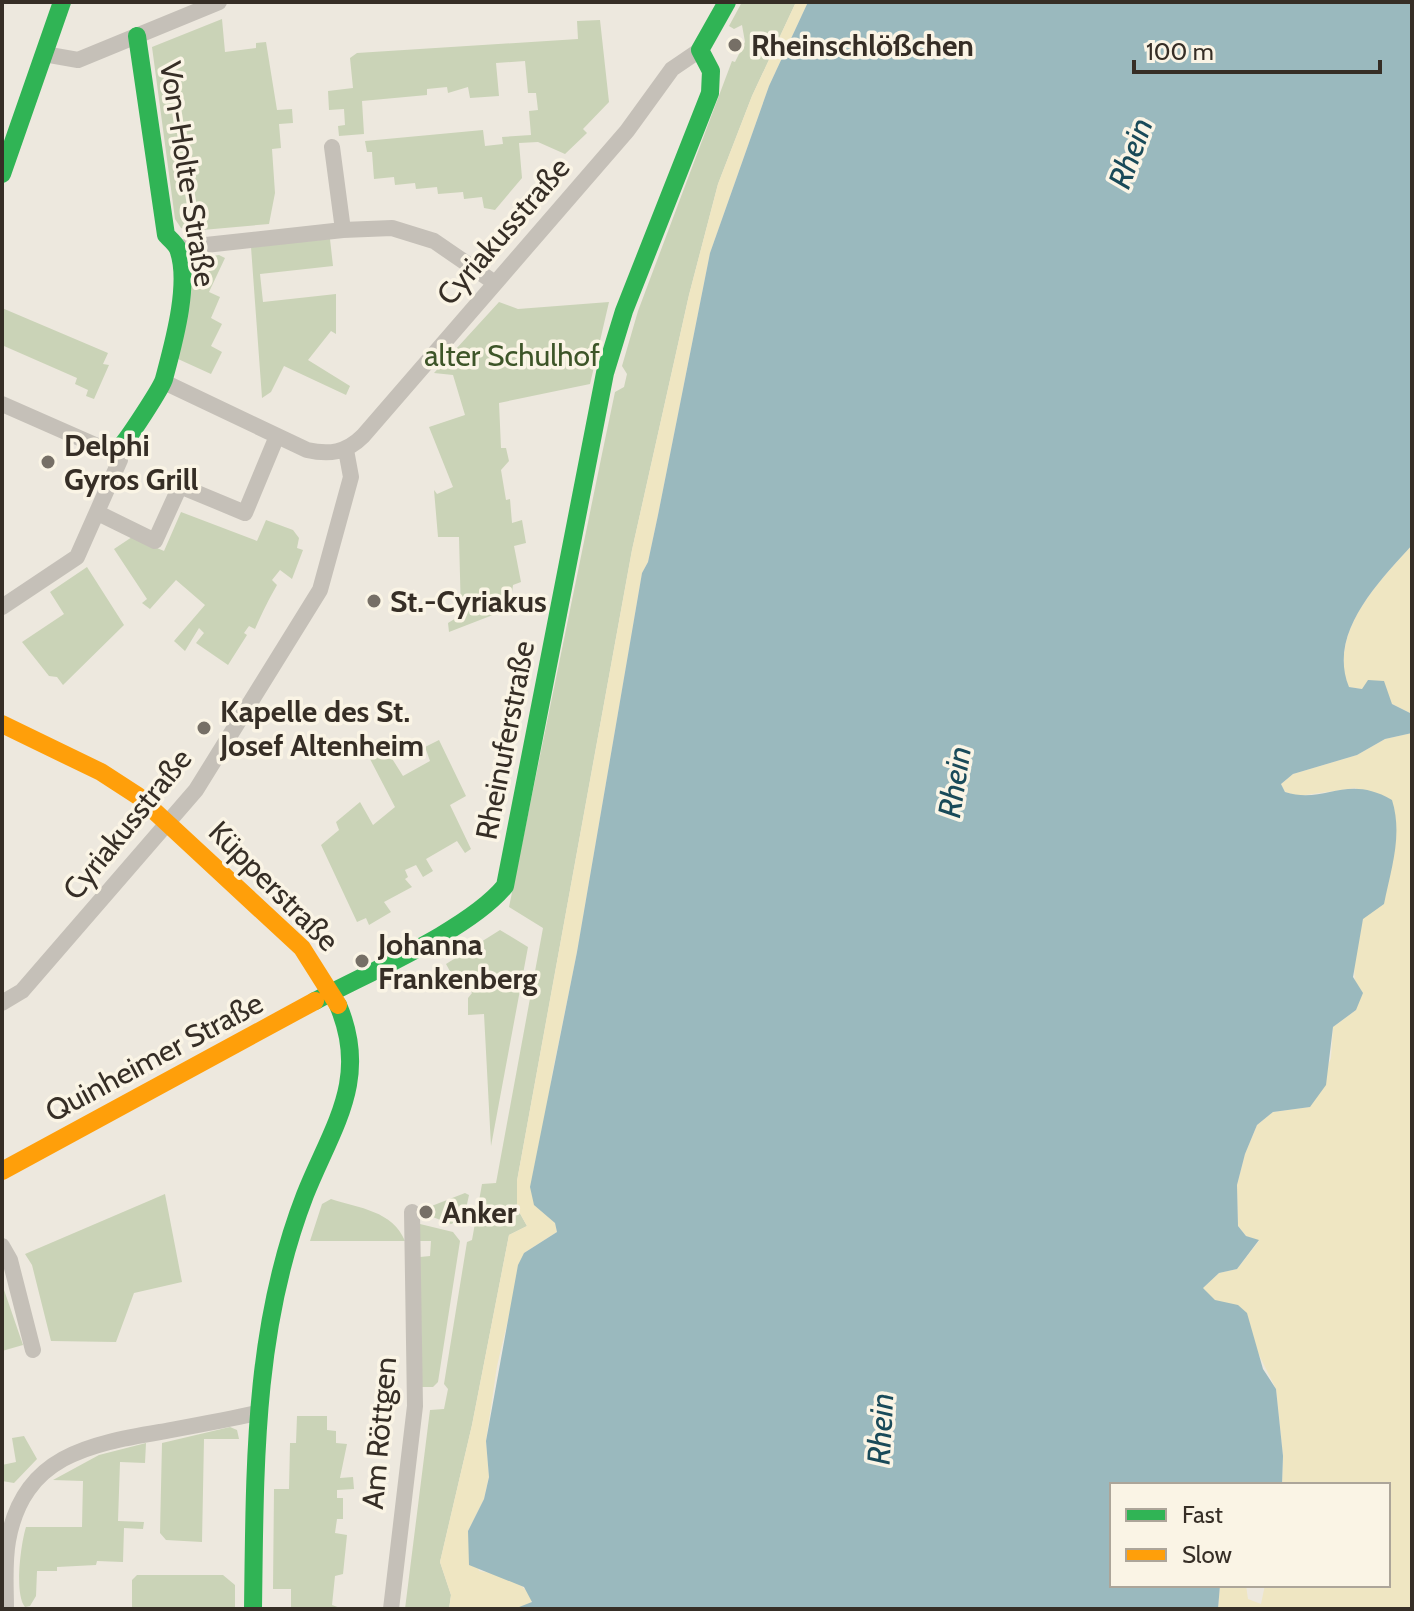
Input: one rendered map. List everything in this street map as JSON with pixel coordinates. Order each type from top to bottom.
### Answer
[{"type":"street","points":[[2,174],[62,2]]},
{"type":"street","points":[[44,54],[78,60],[219,2]]},
{"type":"street","points":[[700,50],[727,2]]},
{"type":"street","name":"Von-Holte-Straße","points":[[120,447],[135,432],[151,393],[164,382],[165,365],[181,311],[178,248],[166,235],[137,36]]},
{"type":"street","name":"Cyriakusstraße","points":[[2,1003],[22,991],[171,823],[233,734],[320,590],[351,477],[352,468],[346,450],[363,436],[627,131],[672,69],[700,50]]},
{"type":"street","name":"Rheinuferstraße","points":[[333,993],[448,929],[496,897],[505,886],[605,373],[624,311],[710,93],[711,71],[700,50]]},
{"type":"street","points":[[332,147],[343,230]]},
{"type":"street","points":[[178,248],[343,230],[407,230],[453,252],[495,283]]},
{"type":"street","points":[[164,382],[321,454],[346,450]]},
{"type":"street","points":[[2,404],[102,448],[120,447],[120,460],[77,557],[2,607]]},
{"type":"street","points":[[98,513],[155,541],[180,486],[245,513],[277,436]]},
{"type":"street","name":"Küpperstraße","points":[[2,724],[101,772],[171,823],[302,948],[333,993],[349,1041],[351,1078],[309,1186],[274,1297],[262,1354],[257,1413],[253,1609]]},
{"type":"street","name":"Quinheimer Straße","points":[[2,1171],[333,993]]},
{"type":"street","name":"Am Röttgen","points":[[391,1609],[415,1406],[412,1212]]},
{"type":"street","points":[[2,1246],[10,1260],[33,1350]]},
{"type":"street","points":[[6,1609],[6,1554],[11,1528],[23,1500],[53,1465],[91,1444],[257,1413]]},
{"type":"green space","points":[[742,2],[796,2],[752,96],[718,184],[689,295],[632,550],[517,1181],[517,1208],[527,1226],[509,1235],[472,1425],[440,1562],[451,1595],[449,1609],[405,1609],[430,1410],[444,1409],[448,1389],[444,1384],[467,1242],[472,1240],[482,1184],[496,1183],[543,928],[509,907],[615,392],[624,387],[627,374],[622,366],[638,311],[732,61],[735,62],[745,42],[742,25],[734,29],[729,26]]},
{"type":"green space","points":[[222,19],[225,52],[256,48],[256,43],[266,42],[277,110],[292,109],[293,123],[279,124],[281,148],[272,149],[275,193],[269,224],[191,231],[181,228],[175,219],[152,47]]},
{"type":"green space","points":[[600,20],[609,102],[583,129],[587,133],[565,154],[538,142],[519,143],[522,178],[495,210],[484,208],[482,197],[464,199],[463,192],[438,194],[437,187],[416,189],[415,183],[395,185],[394,177],[374,179],[372,152],[367,152],[365,141],[483,130],[485,146],[503,144],[502,137],[531,135],[529,111],[538,110],[536,93],[528,93],[525,61],[496,63],[499,96],[470,98],[468,87],[448,93],[447,87],[427,89],[427,95],[362,101],[364,134],[339,136],[338,126],[345,125],[344,109],[329,110],[328,91],[353,88],[350,58],[357,53],[578,39],[577,21]]},
{"type":"green space","points":[[330,239],[333,266],[260,274],[263,302],[336,294],[336,334],[331,331],[308,360],[350,386],[346,395],[284,366],[271,392],[262,398],[251,247]]},
{"type":"green space","points":[[219,255],[225,258],[209,292],[220,297],[211,318],[222,324],[211,346],[222,352],[211,374],[178,359],[187,268],[194,259]]},
{"type":"green space","name":"alter Schulhof","points":[[499,302],[518,309],[609,302],[590,384],[499,403],[501,448],[506,448],[509,461],[501,470],[506,500],[510,499],[512,523],[522,520],[526,543],[514,546],[521,582],[513,585],[509,614],[498,613],[449,632],[448,623],[461,615],[459,537],[438,537],[434,490],[437,494],[453,487],[429,427],[465,415],[453,375],[434,373]]},
{"type":"green space","points":[[2,308],[108,353],[103,364],[109,365],[94,399],[86,396],[88,390],[75,384],[77,378],[4,346]]},
{"type":"green space","points":[[181,512],[257,541],[266,520],[293,530],[299,538],[297,548],[303,550],[292,579],[280,570],[272,580],[277,585],[255,629],[249,626],[244,633],[247,635],[228,665],[196,643],[204,633],[199,628],[185,651],[174,641],[205,605],[176,580],[150,609],[142,603],[147,599],[114,549],[132,537],[164,551]]},
{"type":"green space","points":[[87,567],[124,625],[63,685],[57,677],[49,676],[22,642],[64,614],[50,592]]},
{"type":"green space","points":[[439,740],[466,796],[450,805],[471,849],[465,853],[457,841],[426,859],[433,871],[423,877],[416,865],[405,870],[408,877],[405,879],[412,887],[384,902],[391,912],[369,925],[366,918],[357,922],[321,845],[339,830],[336,822],[360,802],[373,825],[395,807],[370,759],[386,749],[403,776],[430,761],[425,747]]},
{"type":"green space","points":[[500,930],[528,947],[491,1146],[484,1014],[468,1015],[468,998],[472,993],[459,971],[452,975],[446,964]]},
{"type":"green space","points":[[465,1193],[469,1195],[464,1218],[451,1224],[430,1216],[429,1207]]},
{"type":"green space","points":[[165,1194],[182,1282],[134,1293],[116,1342],[51,1341],[32,1265],[25,1254]]},
{"type":"green space","points":[[331,1199],[384,1217],[400,1231],[405,1241],[310,1241],[322,1204]]},
{"type":"green space","points":[[420,1224],[453,1232],[460,1241],[438,1382],[433,1387],[422,1387],[420,1257],[430,1256],[431,1241],[420,1241]]},
{"type":"green space","points":[[2,1284],[23,1345],[2,1351]]},
{"type":"green space","points":[[297,1416],[327,1416],[327,1430],[336,1431],[336,1443],[347,1444],[340,1478],[353,1477],[354,1489],[337,1490],[337,1498],[343,1498],[343,1519],[337,1519],[335,1533],[347,1535],[343,1574],[335,1576],[332,1605],[343,1609],[291,1609],[291,1589],[273,1589],[274,1489],[289,1489],[290,1443],[296,1443]]},
{"type":"green space","points":[[230,1427],[237,1430],[239,1439],[204,1439],[202,1542],[166,1540],[160,1533],[162,1443]]},
{"type":"green space","points":[[24,1436],[37,1459],[14,1483],[2,1481],[2,1465],[16,1462],[12,1438]]},
{"type":"green space","points":[[146,1443],[145,1463],[120,1462],[118,1521],[144,1522],[143,1529],[124,1528],[123,1562],[97,1561],[96,1565],[37,1571],[36,1596],[30,1606],[25,1607],[19,1580],[26,1527],[82,1527],[83,1481],[53,1480],[99,1455]]},
{"type":"green space","points":[[137,1575],[223,1575],[235,1585],[235,1609],[132,1609],[132,1580]]},
{"type":"sand","points":[[796,2],[808,2],[769,86],[710,253],[658,515],[648,562],[642,573],[577,952],[551,1080],[550,1104],[533,1172],[534,1204],[555,1223],[557,1232],[524,1253],[497,1366],[486,1441],[489,1476],[484,1499],[468,1531],[479,1571],[510,1579],[523,1587],[533,1599],[529,1605],[514,1609],[449,1609],[451,1595],[440,1562],[472,1425],[509,1235],[527,1226],[517,1208],[517,1181],[632,550],[689,295],[718,184],[752,96]]},
{"type":"sand","points":[[1412,545],[1412,714],[1362,689],[1348,687],[1344,666],[1345,647],[1360,609]]},
{"type":"sand","points":[[1412,733],[1412,1609],[1218,1609],[1220,1587],[1246,1587],[1248,1599],[1261,1604],[1265,1587],[1390,1587],[1390,1483],[1282,1483],[1283,1456],[1276,1389],[1258,1353],[1203,1288],[1219,1273],[1237,1269],[1259,1241],[1246,1236],[1238,1226],[1237,1185],[1245,1154],[1257,1125],[1273,1112],[1310,1107],[1331,1058],[1333,1027],[1356,1010],[1354,964],[1363,918],[1384,904],[1356,788],[1298,796],[1285,792],[1281,784],[1293,774],[1357,755],[1385,739]]},
{"type":"water","name":"Rhein","points":[[808,2],[1412,2],[1412,545],[1360,610],[1345,647],[1344,667],[1349,687],[1362,689],[1368,680],[1384,681],[1392,704],[1412,714],[1412,733],[1385,739],[1357,755],[1293,774],[1281,784],[1285,792],[1299,795],[1362,789],[1392,800],[1396,826],[1395,852],[1384,904],[1363,919],[1353,977],[1363,993],[1356,1010],[1333,1027],[1326,1085],[1310,1107],[1273,1112],[1257,1125],[1245,1154],[1237,1185],[1238,1226],[1246,1236],[1259,1240],[1237,1269],[1219,1273],[1203,1288],[1215,1300],[1238,1305],[1247,1313],[1263,1369],[1276,1389],[1283,1456],[1282,1483],[1110,1483],[1110,1587],[1220,1587],[1218,1609],[514,1609],[532,1602],[524,1587],[469,1565],[468,1531],[484,1499],[489,1477],[486,1441],[518,1265],[524,1253],[557,1232],[555,1223],[534,1205],[530,1187],[577,952],[642,573],[648,562],[658,515],[710,253],[769,86]]},
{"type":"traffic: fast","points":[[2,174],[62,2]]},
{"type":"traffic: fast","points":[[315,1001],[443,934],[489,902],[505,886],[605,373],[624,311],[710,93],[711,71],[700,50],[727,2]]},
{"type":"traffic: fast","points":[[120,447],[164,379],[179,314],[183,279],[178,249],[166,235],[137,36]]},
{"type":"traffic: fast","points":[[253,1609],[257,1451],[266,1347],[288,1245],[305,1195],[336,1125],[349,1080],[347,1032],[338,1005]]},
{"type":"traffic: slow","points":[[2,724],[101,772],[138,796],[302,948],[338,1005]]},
{"type":"traffic: slow","points":[[2,1171],[315,1001]]},
{"type":"place","name":"Rheinschlößchen","points":[[735,45]]},
{"type":"place","name":"Delphi Gyros Grill","points":[[48,462]]},
{"type":"place","name":"St.-Cyriakus","points":[[374,601]]},
{"type":"place","name":"Kapelle des St. Josef Altenheim","points":[[204,728]]},
{"type":"place","name":"Johanna Frankenberg","points":[[362,961]]},
{"type":"place","name":"Anker","points":[[426,1212]]}]
